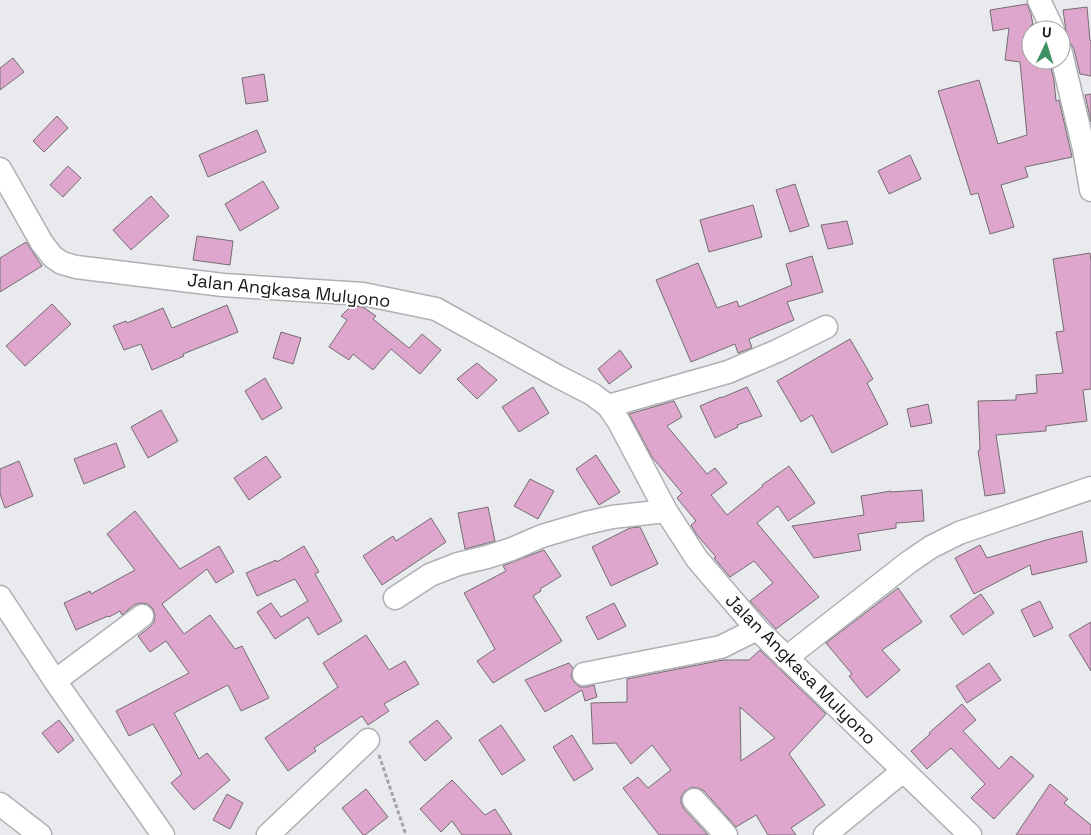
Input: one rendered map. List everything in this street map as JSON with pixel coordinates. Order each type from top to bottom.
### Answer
[{"type":"street","points":[[1039,0],[1048,20]]},
{"type":"street","points":[[1065,70],[1084,149],[1091,190]]},
{"type":"street","name":"Jalan Angkasa Mulyono","points":[[0,169],[42,243],[53,257],[62,263],[76,267],[223,284],[363,294],[436,308],[592,394],[608,406],[619,422],[666,511],[697,559],[757,630],[970,835]]},
{"type":"street","points":[[608,406],[728,372],[826,327]]},
{"type":"street","points":[[786,658],[909,562],[932,547],[959,533],[1091,488]]},
{"type":"street","points":[[395,598],[430,575],[458,564],[512,549],[542,536],[612,517],[666,511]]},
{"type":"street","points":[[0,597],[153,832]]},
{"type":"street","points":[[55,681],[142,616]]},
{"type":"street","points":[[584,674],[721,647],[757,630]]},
{"type":"street","points":[[268,835],[368,740]]},
{"type":"street","points":[[826,835],[903,770]]},
{"type":"street","points":[[694,800],[726,835]]},
{"type":"street","points":[[0,804],[40,835]]},
{"type":"path","points":[[368,740],[374,742],[406,835]]},
{"type":"building","points":[[1027,4],[1032,20],[1021,20],[1021,70],[1052,70],[1056,101],[1059,100],[1072,157],[1025,167],[1028,177],[1001,185],[1014,227],[990,234],[978,193],[971,195],[938,91],[979,80],[998,144],[1027,135],[1020,62],[1005,60],[1009,28],[993,31],[990,10]]},
{"type":"building","points":[[1087,7],[1091,41],[1091,76],[1080,74],[1071,44],[1071,20],[1064,20],[1063,10]]},
{"type":"building","points":[[13,58],[24,72],[0,90],[0,68]]},
{"type":"building","points":[[264,74],[268,101],[246,104],[242,78]]},
{"type":"building","points":[[1091,94],[1091,122],[1085,95]]},
{"type":"building","points":[[57,116],[68,128],[44,152],[33,141]]},
{"type":"building","points":[[257,130],[266,152],[208,177],[199,155]]},
{"type":"building","points":[[910,155],[921,179],[889,194],[878,171]]},
{"type":"building","points":[[68,166],[81,178],[63,197],[50,185]]},
{"type":"building","points":[[263,181],[279,208],[240,231],[225,204]]},
{"type":"building","points":[[795,184],[809,226],[790,232],[776,190]]},
{"type":"building","points":[[151,196],[169,216],[131,250],[113,230]]},
{"type":"building","points":[[753,205],[762,237],[709,252],[700,220]]},
{"type":"building","points":[[847,221],[853,244],[828,249],[821,225]]},
{"type":"building","points":[[197,236],[233,241],[230,265],[193,260]]},
{"type":"building","points":[[26,242],[42,266],[0,292],[0,258]]},
{"type":"building","points":[[1090,253],[1091,389],[1083,390],[1087,421],[1046,426],[1046,431],[996,435],[1005,493],[985,496],[978,451],[980,450],[978,401],[1016,400],[1016,395],[1037,393],[1036,375],[1063,373],[1056,332],[1064,331],[1053,259]]},
{"type":"building","points":[[812,256],[823,292],[787,302],[794,320],[749,339],[752,348],[738,353],[735,344],[691,362],[656,280],[698,263],[717,308],[737,301],[739,307],[792,285],[786,264]]},
{"type":"building","points":[[52,304],[71,324],[25,366],[6,346]]},
{"type":"building","points":[[227,305],[238,332],[183,354],[184,356],[152,370],[141,344],[124,350],[113,326],[126,321],[127,323],[163,308],[172,328]]},
{"type":"building","points":[[351,306],[363,307],[376,316],[373,319],[409,348],[422,334],[441,350],[420,374],[391,349],[373,370],[353,354],[349,360],[329,347],[347,320],[341,316]]},
{"type":"building","points":[[281,332],[301,338],[293,364],[273,358]]},
{"type":"building","points":[[850,339],[873,379],[867,383],[888,424],[832,453],[812,415],[801,422],[777,381]]},
{"type":"building","points":[[620,350],[632,367],[609,384],[598,369]]},
{"type":"building","points":[[477,363],[497,380],[477,399],[457,379]]},
{"type":"building","points":[[265,378],[282,408],[262,420],[245,391]]},
{"type":"building","points":[[533,387],[549,413],[519,432],[502,407]]},
{"type":"building","points":[[747,387],[762,416],[737,425],[738,427],[715,438],[700,406]]},
{"type":"building","points":[[674,401],[682,417],[667,426],[707,474],[715,468],[727,483],[711,495],[727,515],[762,485],[789,466],[815,503],[788,521],[778,506],[757,523],[819,597],[776,629],[750,601],[773,583],[754,561],[730,577],[697,535],[691,525],[696,521],[677,498],[682,493],[652,457],[629,414]]},
{"type":"building","points":[[928,404],[932,423],[911,427],[907,409]]},
{"type":"building","points":[[161,410],[178,441],[148,458],[131,427]]},
{"type":"building","points":[[116,443],[125,467],[84,484],[74,459]]},
{"type":"building","points":[[596,455],[620,492],[599,505],[576,469]]},
{"type":"building","points":[[266,456],[281,477],[249,500],[234,478]]},
{"type":"building","points":[[19,461],[33,496],[5,508],[0,494],[0,469]]},
{"type":"building","points":[[530,479],[554,491],[538,519],[514,506]]},
{"type":"building","points":[[922,490],[924,521],[896,523],[896,528],[858,534],[861,550],[814,558],[792,526],[864,515],[861,496],[891,491]]},
{"type":"building","points":[[488,507],[495,541],[465,549],[458,513]]},
{"type":"building","points":[[135,511],[180,569],[219,546],[234,572],[216,583],[207,569],[162,604],[184,634],[210,615],[235,649],[242,646],[269,698],[241,711],[228,685],[174,713],[199,759],[207,753],[230,780],[194,810],[171,783],[182,774],[153,724],[129,736],[116,711],[189,673],[166,641],[150,652],[138,636],[154,622],[155,615],[153,609],[148,604],[140,603],[134,605],[122,615],[120,611],[76,630],[64,603],[90,591],[91,594],[135,570],[107,534]]},
{"type":"building","points":[[431,518],[446,542],[382,585],[363,556],[393,536],[396,541]]},
{"type":"building","points":[[640,527],[658,564],[611,586],[592,547],[630,528]]},
{"type":"building","points":[[1082,531],[1087,562],[1032,575],[1030,565],[974,594],[955,558],[980,545],[987,558]]},
{"type":"building","points":[[304,546],[319,572],[315,574],[342,621],[318,635],[308,617],[275,639],[257,612],[271,603],[281,617],[308,601],[295,579],[257,596],[246,573],[276,560],[277,562]]},
{"type":"building","points":[[544,550],[561,576],[540,589],[541,591],[533,596],[562,641],[493,683],[477,661],[495,649],[464,593],[506,571],[503,566]]},
{"type":"building","points":[[898,588],[922,622],[882,650],[900,670],[867,698],[849,676],[852,674],[826,643]]},
{"type":"building","points":[[981,594],[994,613],[963,635],[950,616]]},
{"type":"building","points":[[1040,601],[1053,628],[1034,637],[1021,610]]},
{"type":"building","points":[[614,603],[626,626],[598,640],[586,617]]},
{"type":"building","points":[[1091,622],[1091,671],[1069,635]]},
{"type":"building","points":[[366,635],[389,670],[405,661],[419,684],[384,704],[389,711],[368,725],[362,716],[314,748],[316,751],[288,771],[265,738],[338,687],[323,663]]},
{"type":"building","points":[[760,650],[826,714],[789,754],[825,805],[791,828],[796,835],[768,835],[756,815],[736,827],[704,791],[692,787],[685,791],[681,797],[681,803],[684,809],[708,835],[659,835],[623,788],[638,777],[648,788],[671,770],[652,745],[631,764],[616,743],[593,744],[591,703],[627,702],[627,679],[723,660],[749,660]],"holes":[[[740,707],[775,738],[741,761]]]},
{"type":"building","points":[[569,663],[573,668],[571,676],[574,682],[580,687],[594,685],[597,697],[585,701],[582,690],[545,712],[525,680]]},
{"type":"building","points":[[989,663],[1001,680],[967,703],[956,686]]},
{"type":"building","points":[[962,704],[976,720],[963,731],[999,769],[1011,756],[1034,776],[994,819],[971,798],[985,784],[951,748],[927,769],[911,751]]},
{"type":"building","points":[[59,720],[74,740],[58,753],[42,733]]},
{"type":"building","points":[[437,720],[452,738],[425,761],[409,742]]},
{"type":"building","points":[[501,725],[525,760],[502,775],[479,740]]},
{"type":"building","points":[[572,735],[593,769],[574,781],[553,747]]},
{"type":"building","points":[[452,780],[485,815],[495,809],[512,835],[462,835],[452,821],[441,832],[420,809]]},
{"type":"building","points":[[1050,784],[1068,799],[1064,803],[1091,825],[1091,835],[1016,835]]},
{"type":"building","points":[[366,789],[388,817],[363,835],[342,808]]},
{"type":"building","points":[[227,794],[243,803],[230,829],[213,820]]}]
